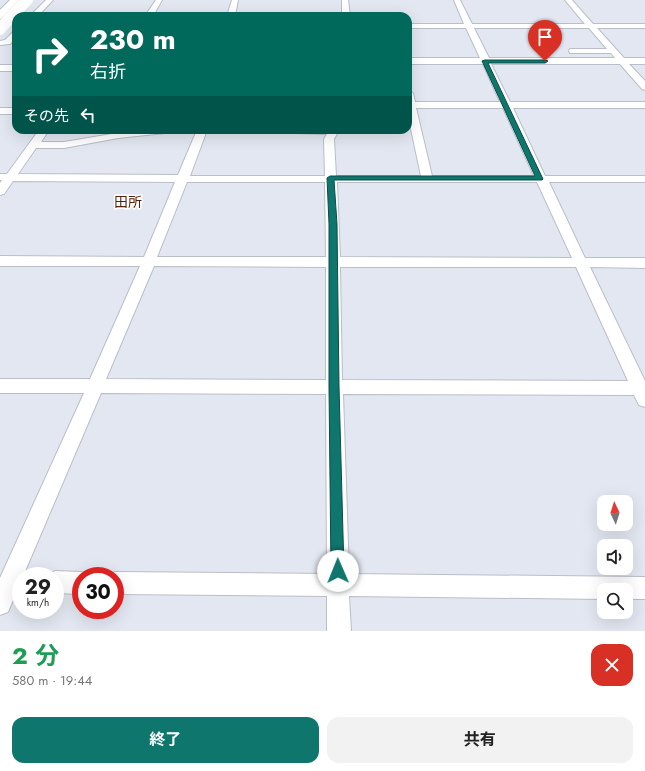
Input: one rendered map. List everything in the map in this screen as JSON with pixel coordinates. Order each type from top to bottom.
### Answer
[{"type":"highway","points":[[0,16],[16,0]]},
{"type":"highway","points":[[19,12],[27,0]]},
{"type":"street","points":[[0,10],[10,0]]},
{"type":"street","points":[[21,12],[32,0]]},
{"type":"street","points":[[38,12],[50,0]]},
{"type":"street","points":[[152,12],[159,0]]},
{"type":"street","points":[[232,12],[235,0]]},
{"type":"street","points":[[345,0],[346,12]]},
{"type":"street","points":[[0,386],[334,387],[643,392],[579,263],[457,0]]},
{"type":"street","points":[[568,0],[645,87]]},
{"type":"street","points":[[0,24],[9,26],[0,37]]},
{"type":"street","points":[[412,26],[645,26]]},
{"type":"street","points":[[0,43],[7,42],[12,38]]},
{"type":"street","points":[[573,51],[612,51]]},
{"type":"street","points":[[412,61],[645,61]]},
{"type":"street","points":[[0,68],[12,68]]},
{"type":"street","points":[[412,105],[645,105]]},
{"type":"street","points":[[0,111],[12,110]]},
{"type":"street","points":[[412,117],[427,178]]},
{"type":"street","points":[[0,191],[5,177],[34,145],[41,134]]},
{"type":"street","points":[[34,145],[64,146],[127,134]]},
{"type":"street","points":[[0,604],[96,386],[200,134]]},
{"type":"street","points":[[332,134],[329,139],[333,263],[339,631]]},
{"type":"street","points":[[5,177],[183,179],[645,179]]},
{"type":"street","points":[[0,261],[645,263]]},
{"type":"street","points":[[124,583],[645,588]]},
{"type":"district","name":"田所","points":[[128,202]]},
{"type":"route","points":[[338,571],[334,387],[333,224],[330,178],[540,179],[485,61],[545,61]]}]
